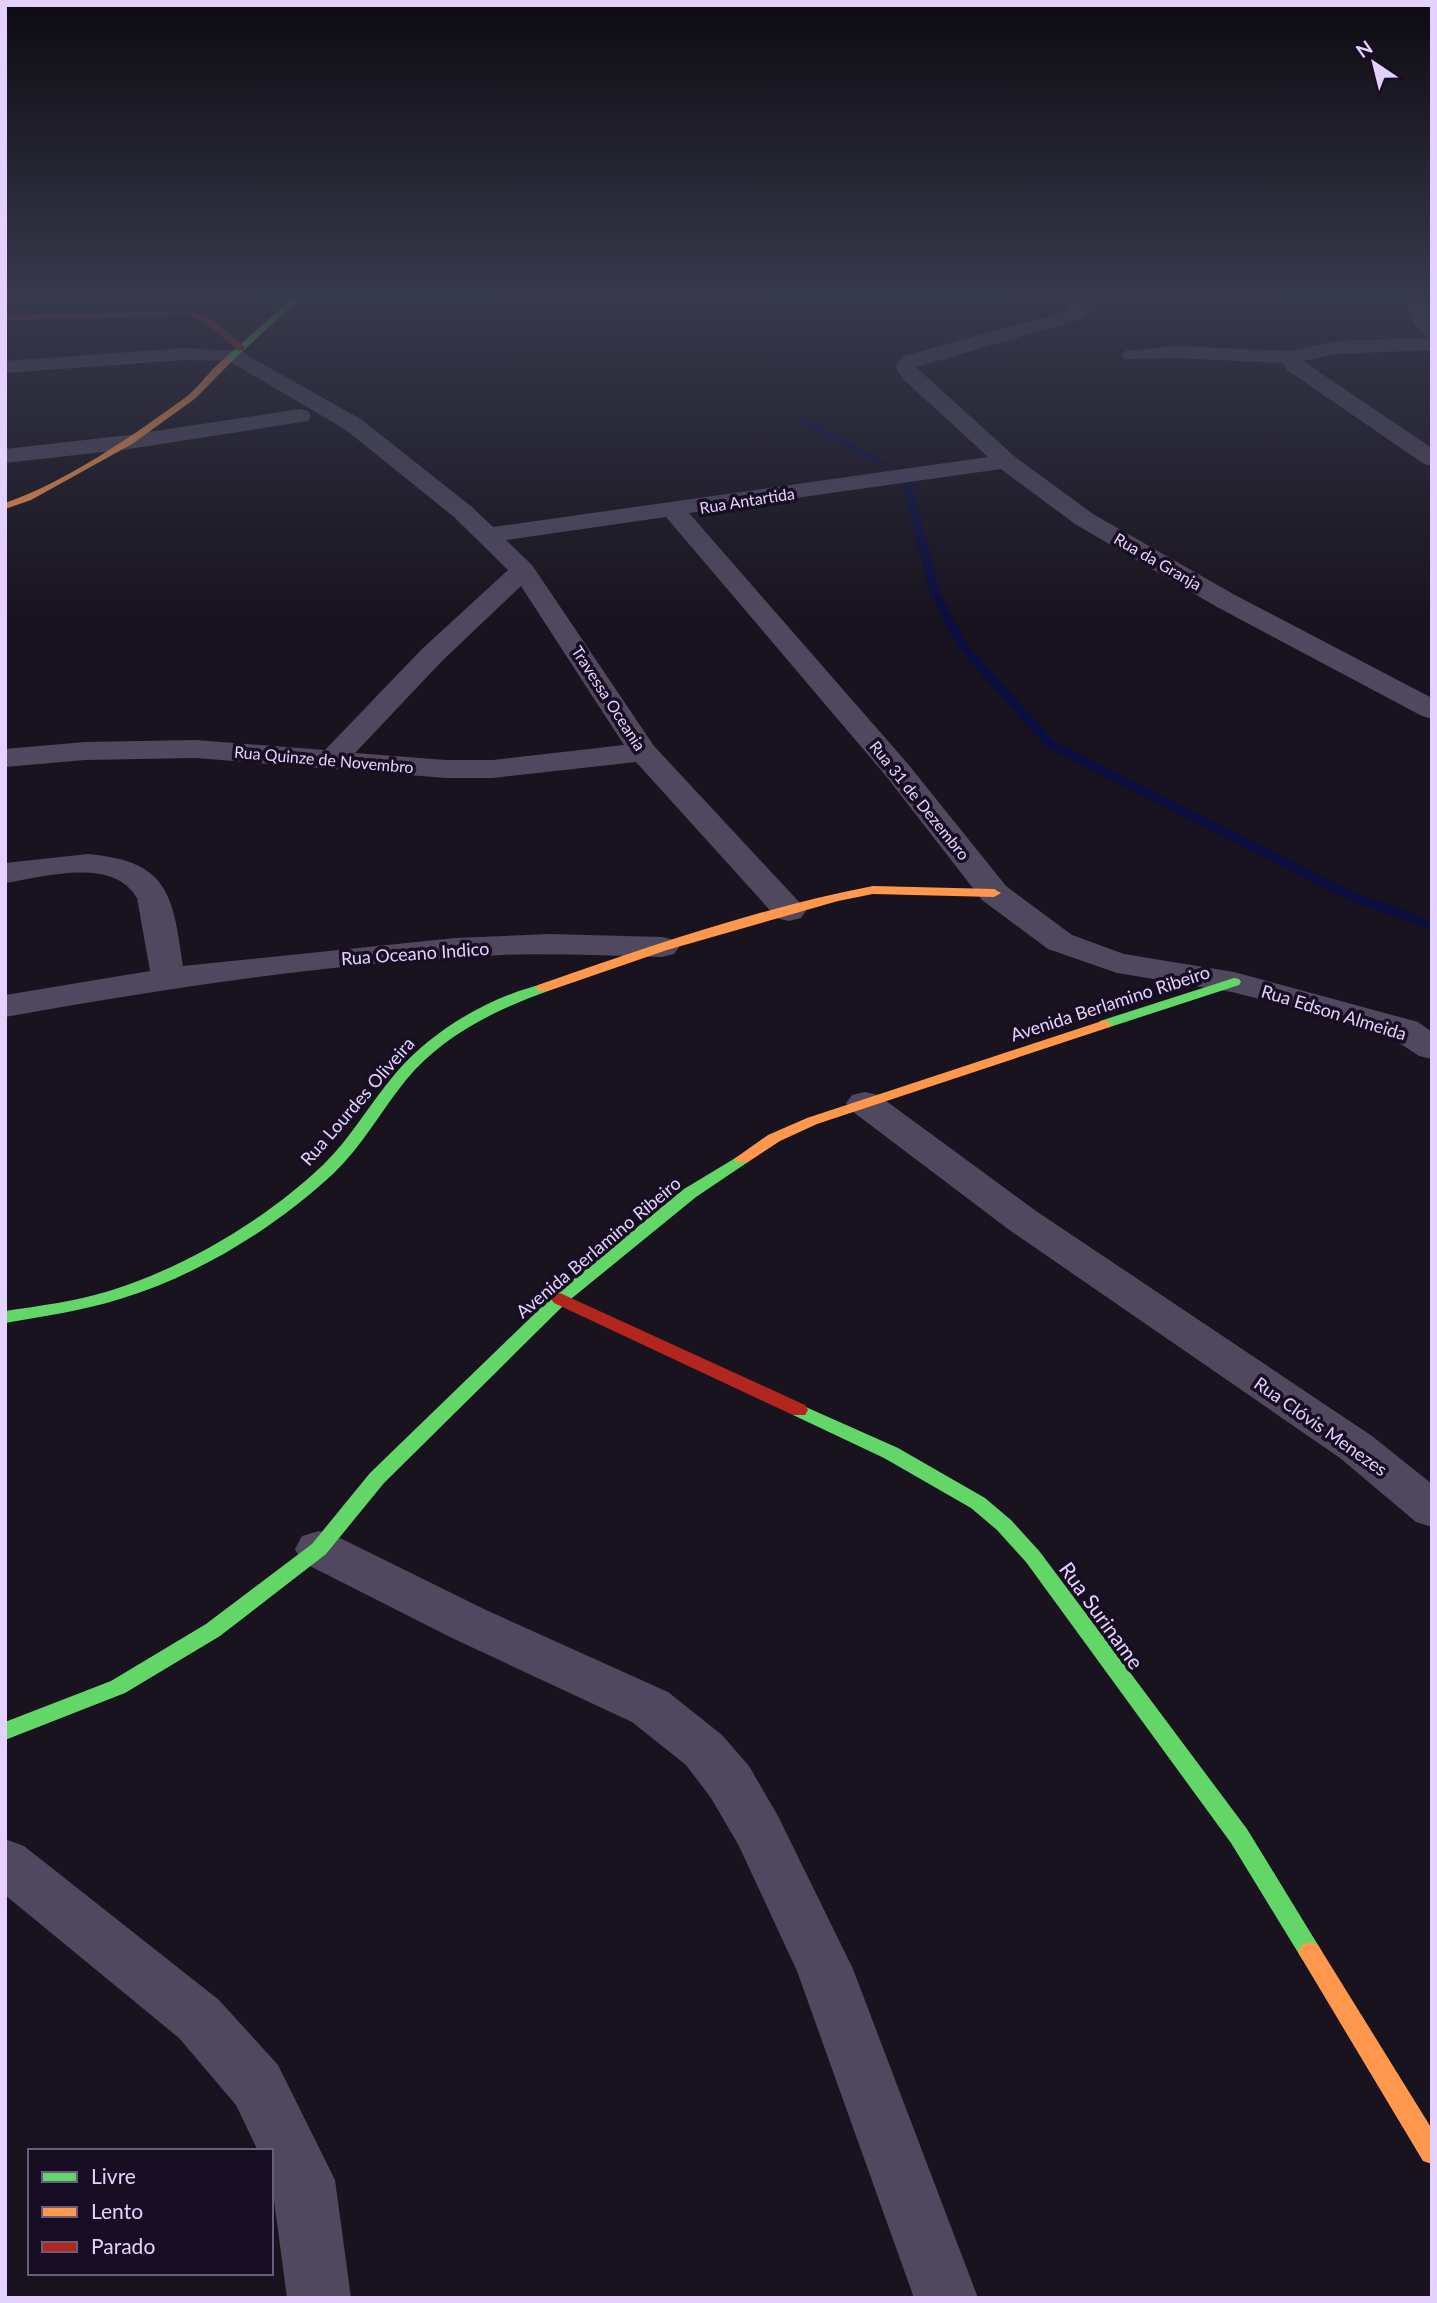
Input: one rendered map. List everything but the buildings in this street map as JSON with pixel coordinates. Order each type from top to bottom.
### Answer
[{"type":"street","points":[[5,506],[28,498],[129,442],[183,402]]},
{"type":"street","points":[[318,402],[354,425],[463,512],[523,570],[432,655],[334,758]]},
{"type":"street","name":"Rua da Granja","points":[[941,402],[1006,461],[1096,526],[1226,601],[1432,710]]},
{"type":"street","points":[[1349,402],[1432,458]]},
{"type":"street","points":[[5,456],[129,442],[300,416]]},
{"type":"street","name":"Rua Antartida","points":[[488,535],[674,511],[1006,461]]},
{"type":"street","name":"Rua 31 de Dezembro","points":[[674,511],[897,770],[994,893],[1060,943],[1117,963],[1234,982]]},
{"type":"street","name":"Travessa Oceania","points":[[523,570],[643,751],[789,911]]},
{"type":"street","name":"Rua Quinze de Novembro","points":[[5,758],[149,748],[207,749],[446,769],[493,769],[643,751]]},
{"type":"street","points":[[5,873],[106,864],[129,870],[144,879],[153,897],[169,978]]},
{"type":"street","name":"Rua Lourdes Oliveira","points":[[5,1317],[82,1304],[131,1290],[226,1242],[268,1216],[329,1168],[410,1066],[436,1041],[523,995],[662,947],[836,897],[873,890],[994,893]]},
{"type":"street","name":"Rua Oceano Indico","points":[[5,1006],[169,978],[389,954],[550,944],[662,947]]},
{"type":"street","name":"Rua Edson Almeida","points":[[1234,982],[1423,1034]]},
{"type":"street","name":"Avenida Berlamino Ribeiro","points":[[5,1731],[118,1687],[213,1630],[319,1549],[377,1478],[560,1299],[690,1193],[774,1138],[812,1121],[1234,982]]},
{"type":"street","name":"Rua Clóvis Menezes","points":[[865,1104],[1022,1220],[1356,1447],[1432,1510]]},
{"type":"street","name":"Rua Suriname","points":[[560,1299],[891,1452],[978,1503],[1004,1525],[1033,1556],[1239,1836],[1432,2152]]},
{"type":"street","points":[[319,1549],[469,1624],[650,1707],[704,1750],[730,1782],[759,1832],[825,1969],[946,2298]]},
{"type":"street","points":[[5,1863],[134,1964],[199,2019],[257,2085],[304,2180],[319,2298]]},
{"type":"waterway","points":[[800,419],[887,466]]},
{"type":"waterway","points":[[907,484],[935,593],[962,645],[1049,743],[1346,894],[1432,926]]},
{"type":"traffic: fast","points":[[1105,1024],[1234,982]]},
{"type":"traffic: fast","points":[[5,1317],[84,1303],[130,1290],[180,1268],[234,1238],[286,1204],[328,1169],[350,1145],[400,1077],[424,1053],[472,1019],[543,988]]},
{"type":"traffic: fast","points":[[5,1731],[118,1687],[213,1630],[319,1549],[377,1478],[560,1299],[690,1193],[742,1159]]},
{"type":"traffic: fast","points":[[799,1410],[891,1453],[978,1503],[1004,1525],[1033,1557],[1239,1836],[1310,1952]]},
{"type":"traffic: slow","points":[[5,506],[28,498],[129,442],[184,402]]},
{"type":"traffic: slow","points":[[543,988],[662,947],[836,897],[873,890],[994,893]]},
{"type":"traffic: slow","points":[[742,1159],[774,1138],[812,1121],[1105,1024]]},
{"type":"traffic: slow","points":[[1310,1952],[1432,2152]]},
{"type":"traffic: jam","points":[[560,1299],[799,1410]]}]
